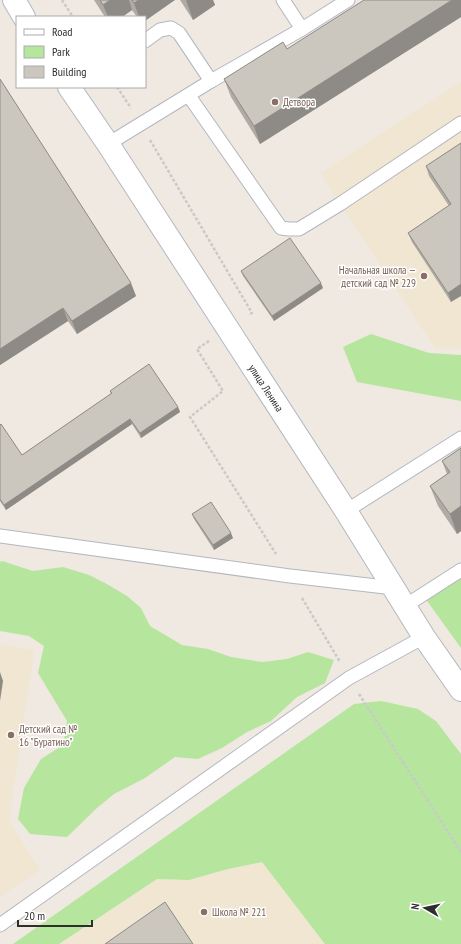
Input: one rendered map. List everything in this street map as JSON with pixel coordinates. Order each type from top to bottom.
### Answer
[{"type":"street","points":[[14,0],[23,16]]},
{"type":"street","name":"улица Ленина","points":[[72,88],[346,511],[424,637],[461,690]]},
{"type":"lane","points":[[284,0],[302,29]]},
{"type":"lane","points":[[108,144],[189,96],[211,81],[302,29],[348,0]]},
{"type":"lane","points":[[146,40],[160,30],[171,28],[179,33],[211,81]]},
{"type":"lane","points":[[189,96],[280,228],[289,229],[299,229],[461,123]]},
{"type":"lane","points":[[346,511],[461,438]]},
{"type":"lane","points":[[0,536],[290,576],[400,597],[461,570]]},
{"type":"lane","points":[[0,925],[349,678],[424,637]]},
{"type":"path","points":[[62,0],[72,16]]},
{"type":"path","points":[[118,88],[141,124],[252,313],[197,349],[223,391],[190,417],[290,576],[349,678],[461,852]]},
{"type":"shaded area","name":"Начальная школа — детский сад № 229","points":[[461,82],[461,349],[435,348],[321,173]]},
{"type":"shaded area","name":"Детский сад № 16 \"Буратино\"","points":[[0,644],[34,650],[9,821],[40,870],[0,897]]},
{"type":"shaded area","name":"Школа № 221","points":[[262,862],[325,944],[59,944],[157,879],[189,880],[228,869]]},
{"type":"green space","points":[[371,334],[429,353],[461,355],[461,401],[357,382],[343,347]]},
{"type":"green space","points":[[2,561],[33,571],[63,567],[89,575],[127,596],[141,608],[150,626],[182,645],[208,649],[231,657],[262,662],[287,659],[308,652],[334,660],[325,683],[297,697],[271,721],[247,732],[222,748],[198,759],[175,757],[145,778],[114,794],[67,837],[30,834],[18,819],[24,788],[41,759],[63,745],[67,721],[38,673],[44,646],[29,636],[0,631],[0,562]]},
{"type":"green space","points":[[461,577],[461,648],[425,598]]},
{"type":"green space","points":[[381,701],[418,709],[436,721],[461,754],[461,944],[325,944],[262,862],[228,869],[189,880],[157,879],[59,944],[13,944],[354,704]]},
{"type":"building","points":[[100,0],[110,0],[103,5]]},
{"type":"building","points":[[132,0],[139,0],[134,3]]},
{"type":"building","points":[[364,0],[452,0],[254,126],[224,79],[283,42],[287,49]]},
{"type":"building","points":[[0,79],[131,283],[72,321],[63,308],[0,349]]},
{"type":"building","points":[[461,143],[461,284],[448,293],[408,233],[451,204],[426,166]]},
{"type":"building","points":[[290,238],[321,283],[272,316],[241,271]]},
{"type":"building","points":[[149,364],[178,407],[140,433],[130,419],[4,505],[0,499],[1,424],[22,455],[112,393],[110,391]]},
{"type":"building","points":[[461,448],[461,506],[450,514],[430,486],[450,472],[442,461]]},
{"type":"building","points":[[211,502],[231,533],[213,545],[192,514]]},
{"type":"building","points":[[165,902],[193,944],[105,944]]},
{"type":"place","name":"Детвора","points":[[275,102]]},
{"type":"place","name":"Начальная школа — детский сад № 229","points":[[424,276]]},
{"type":"place","name":"Детский сад № 16 \"Буратино\"","points":[[11,735]]},
{"type":"place","name":"Школа № 221","points":[[204,912]]}]
